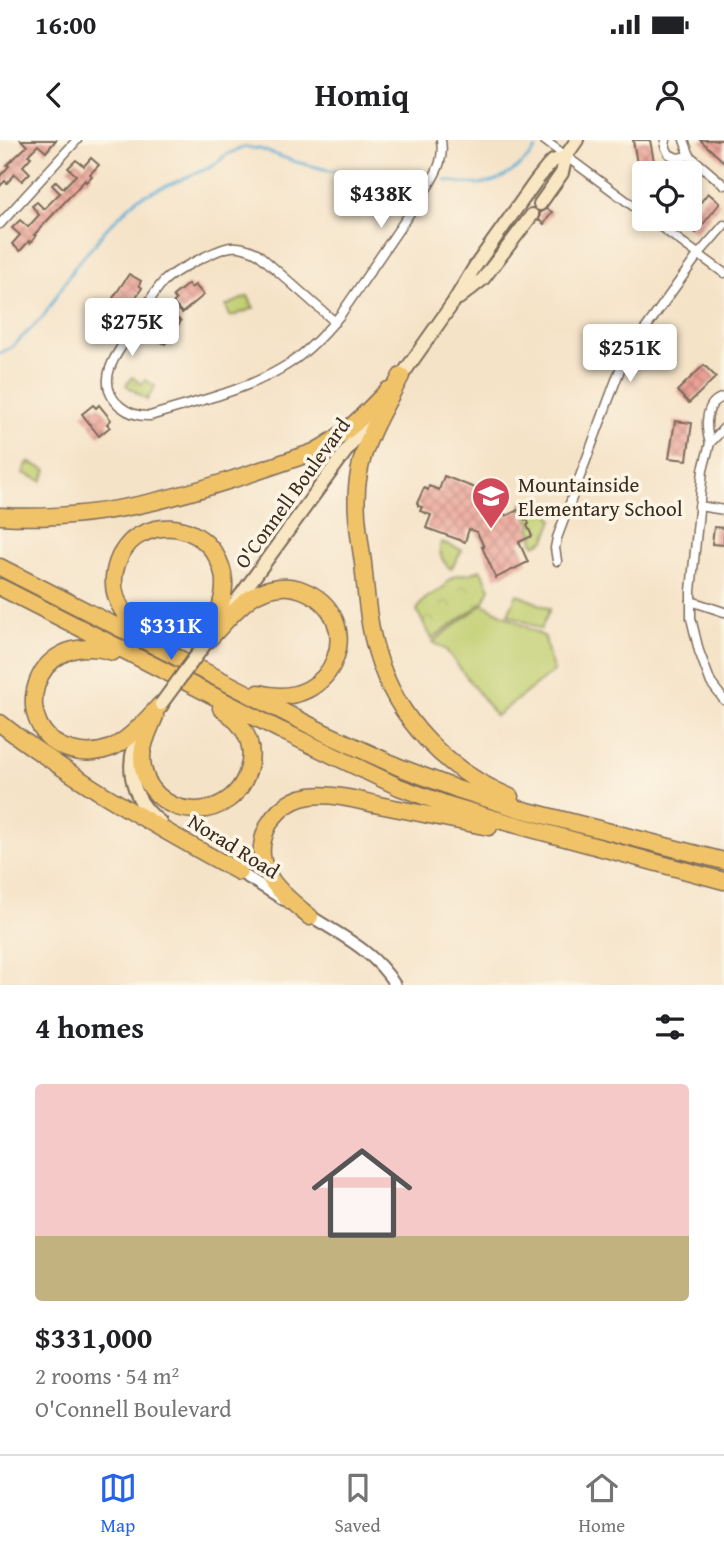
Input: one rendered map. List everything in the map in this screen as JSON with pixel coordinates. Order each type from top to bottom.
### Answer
[{"type":"highway","points":[[0,516],[56,517],[125,509],[196,492],[314,452],[357,423],[401,376]]},
{"type":"highway","points":[[401,376],[367,443],[359,471],[356,499],[372,634],[377,654],[394,692],[403,709],[427,740],[457,767],[484,785],[533,806],[639,839]]},
{"type":"highway","points":[[179,659],[129,620],[117,598],[114,588],[117,564],[122,551],[141,534],[166,528],[188,531],[206,542],[219,558],[224,582],[223,596],[208,640]]},
{"type":"highway","points":[[0,567],[343,742],[427,778],[520,808],[724,862]]},
{"type":"highway","points":[[0,587],[369,774],[425,797],[502,822],[724,881]]},
{"type":"highway","points":[[201,670],[269,696],[293,695],[316,685],[327,674],[337,656],[339,645],[335,624],[321,601],[304,591],[286,587],[255,595],[208,640]]},
{"type":"highway","points":[[160,704],[135,732],[124,740],[100,751],[84,752],[66,748],[47,736],[36,716],[34,693],[50,661],[67,650],[78,648],[101,648],[169,674]]},
{"type":"highway","points":[[160,704],[143,747],[144,769],[154,790],[164,799],[184,809],[195,811],[219,806],[229,800],[242,784],[249,768],[250,745],[239,723],[191,685]]},
{"type":"highway","points":[[0,723],[33,749],[161,830],[239,873]]},
{"type":"highway","points":[[310,917],[272,881],[262,860],[261,846],[264,834],[276,814],[289,803],[310,796],[336,796],[638,858]]},
{"type":"main road","name":"O'Connell Boulevard","points":[[540,204],[562,173],[565,156],[577,140]]},
{"type":"main road","name":"O'Connell Boulevard","points":[[160,704],[401,376],[536,181],[553,161],[565,156]]},
{"type":"main road","points":[[536,181],[546,180],[551,188]]},
{"type":"main road","name":"O'Connell Boulevard","points":[[453,303],[483,279],[532,215]]},
{"type":"main road","points":[[500,231],[515,222],[519,227],[518,234]]},
{"type":"main road","name":"Norad Road","points":[[160,704],[141,730],[132,750],[130,772],[137,794],[157,819],[239,873]]},
{"type":"street","points":[[0,223],[77,140]]},
{"type":"street","points":[[335,322],[257,253],[241,247],[225,248],[179,270],[162,283],[113,362],[108,378],[109,391],[119,405],[132,414],[150,416],[234,390],[284,368],[309,349],[335,322],[435,175],[442,157],[441,140]]},
{"type":"street","points":[[544,140],[632,205]]},
{"type":"street","points":[[666,140],[665,146],[669,155],[677,158],[690,156]]},
{"type":"street","points":[[684,140],[690,156],[724,185]]},
{"type":"street","points":[[557,561],[557,538],[622,364],[698,255],[724,225]]},
{"type":"street","points":[[666,231],[724,273]]},
{"type":"street","points":[[724,397],[710,406],[707,430],[710,443],[703,470],[691,601],[691,618],[699,651],[712,683],[724,700]]},
{"type":"street","points":[[710,443],[724,429]]},
{"type":"street","points":[[699,506],[724,510]]},
{"type":"street","points":[[691,601],[724,612]]},
{"type":"street","name":"Norad Road","points":[[239,873],[360,947],[373,957],[395,985]]},
{"type":"green space","points":[[248,296],[254,308],[230,317],[226,306]]},
{"type":"green space","points":[[132,377],[142,384],[145,380],[155,386],[147,400],[126,385]]},
{"type":"green space","points":[[28,462],[47,470],[42,481],[23,473]]},
{"type":"green space","points":[[523,502],[549,512],[553,520],[545,540],[535,545],[530,527],[532,524],[521,508]]},
{"type":"green space","points":[[441,542],[462,550],[451,569],[442,557]]},
{"type":"green space","points":[[480,569],[490,588],[484,602],[432,639],[417,611],[421,603],[453,577]]},
{"type":"green space","points":[[517,594],[550,609],[541,629],[508,614]]},
{"type":"green space","points":[[483,604],[545,637],[554,671],[496,716],[446,650],[433,642]]},
{"type":"building","points":[[21,140],[56,140],[46,152],[38,145],[28,155],[31,157],[23,166],[30,173],[22,181],[15,174],[0,186],[0,176],[9,166],[7,165],[27,146]]},
{"type":"building","points":[[633,140],[650,140],[654,161],[636,161]]},
{"type":"building","points":[[700,140],[724,140],[724,162]]},
{"type":"building","points":[[91,158],[99,165],[90,174],[92,176],[86,182],[85,180],[34,235],[36,236],[33,240],[20,251],[12,244],[20,235],[12,228],[20,220],[28,227],[39,215],[32,206],[37,202],[44,209],[60,193],[52,185],[56,181],[63,188],[76,175],[68,168],[76,160],[84,166]]},
{"type":"building","points":[[708,193],[720,203],[702,226],[702,201]]},
{"type":"building","points":[[547,209],[552,212],[544,224],[539,220],[540,213]]},
{"type":"building","points":[[129,274],[141,281],[139,285],[142,288],[132,303],[128,301],[125,305],[113,298]]},
{"type":"building","points":[[188,284],[191,288],[195,285],[204,295],[182,313],[173,303],[176,300],[173,296]]},
{"type":"building","points":[[169,313],[181,321],[165,344],[153,337],[156,333],[153,331],[163,315],[166,317]]},
{"type":"building","points":[[704,365],[716,377],[689,403],[677,391]]},
{"type":"building","points":[[93,405],[96,408],[99,405],[111,420],[107,424],[110,427],[99,436],[82,414]]},
{"type":"building","points":[[675,421],[692,423],[687,460],[669,458]]},
{"type":"building","points":[[444,476],[483,491],[478,504],[496,496],[506,516],[520,509],[525,520],[527,519],[532,536],[519,542],[528,562],[496,578],[477,532],[469,529],[465,542],[426,528],[431,515],[420,511],[422,507],[417,503],[424,488],[428,490],[429,486],[439,490]]},
{"type":"building","points":[[714,527],[724,528],[724,545],[712,544]]},
{"type":"waterway","points":[[0,353],[12,347],[43,317],[76,265],[106,229],[138,198],[213,166],[227,154],[245,147],[328,170],[424,178]]},
{"type":"waterway","points":[[445,180],[475,184],[495,181],[518,167],[536,149]]},
{"type":"place","name":"Mountainside Elementary School","points":[[491,530]]}]
